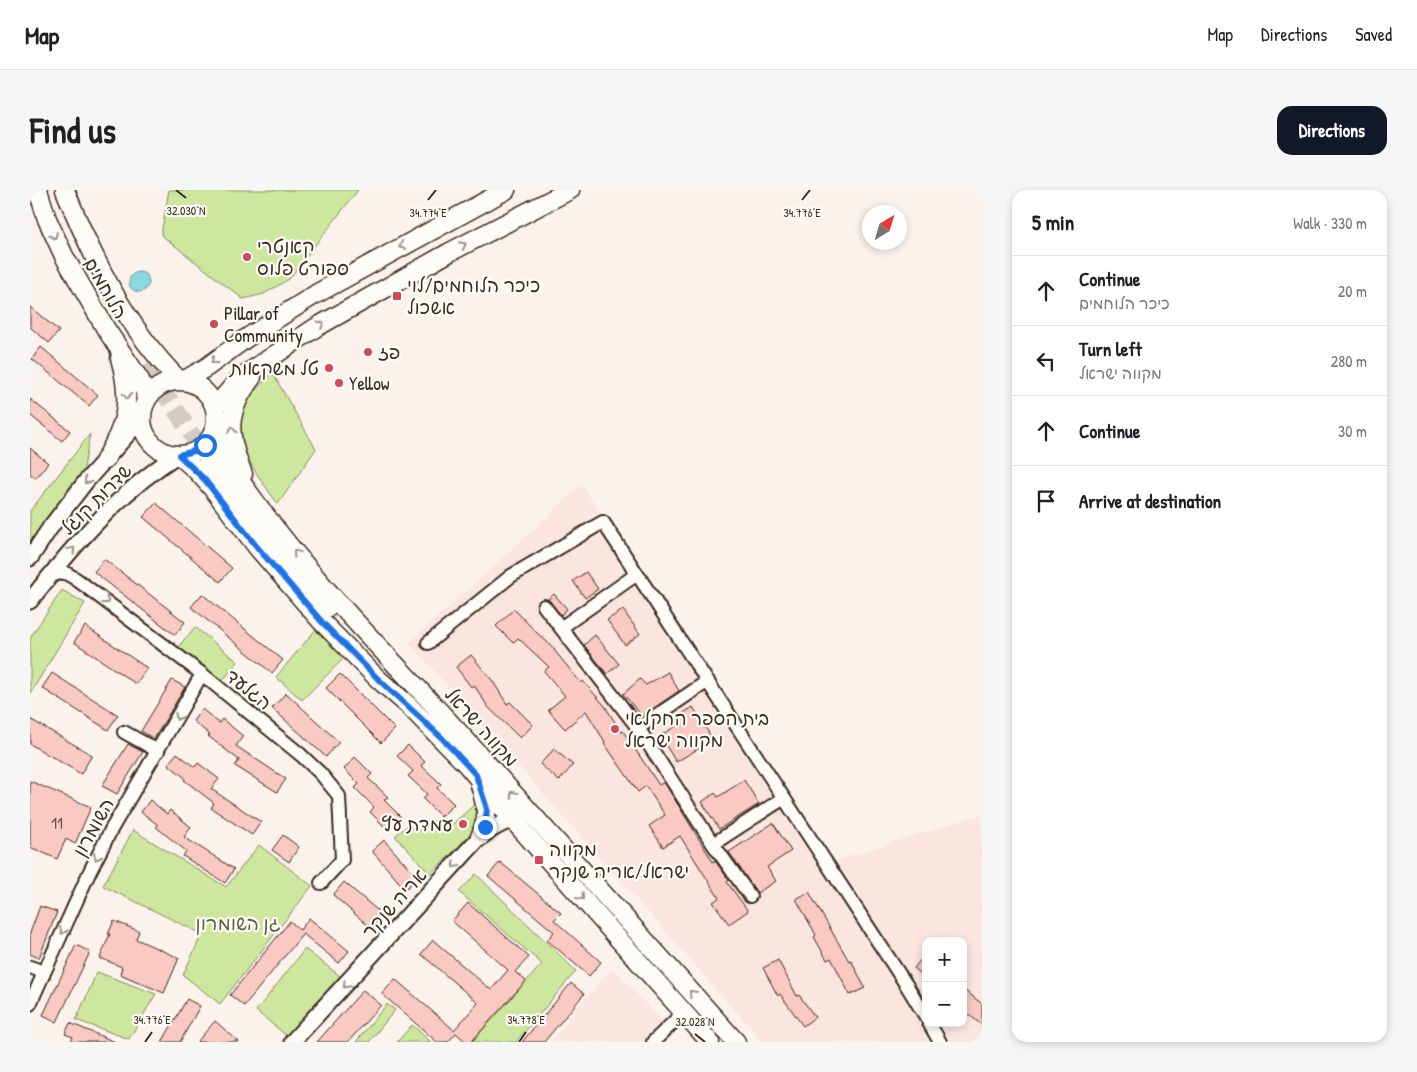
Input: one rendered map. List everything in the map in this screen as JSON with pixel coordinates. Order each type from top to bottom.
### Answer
[{"type":"main road","name":"הלוחמים","points":[[38,190],[47,219],[87,299],[143,386],[144,410]]},
{"type":"main road","points":[[56,190],[69,227],[93,276],[146,364]]},
{"type":"main road","name":"הלוחמים","points":[[65,190],[88,242],[126,314],[149,348],[181,380]]},
{"type":"main road","points":[[181,380],[207,367],[245,339],[316,294],[506,190]]},
{"type":"main road","points":[[215,407],[239,379],[315,328],[450,252],[570,190]]},
{"type":"main road","points":[[105,460],[119,435],[127,410],[127,387],[118,348]]},
{"type":"main road","points":[[260,508],[240,467],[232,440],[231,423],[232,412],[237,400],[261,365]]},
{"type":"main road","points":[[181,380],[196,384],[209,395],[215,407],[215,429],[205,445],[198,450],[178,455],[159,449],[153,444],[144,428],[144,410],[155,389],[170,381],[181,380]]},
{"type":"main road","name":"מקווה ישראל","points":[[215,429],[218,446],[224,457],[260,508],[332,594],[736,1042]]},
{"type":"main road","name":"מקווה ישראל","points":[[178,455],[205,480],[257,547],[316,615],[378,679],[448,744],[710,1042]]},
{"type":"main road","points":[[208,460],[290,566],[402,686],[408,705]]},
{"type":"main road","points":[[402,686],[423,693]]},
{"type":"main road","points":[[476,775],[487,809],[487,818],[480,837]]},
{"type":"street","name":"שדרות קוגל","points":[[30,558],[70,501],[144,410]]},
{"type":"street","name":"שדרות קוגל","points":[[30,601],[85,535],[129,490],[178,455]]},
{"type":"street","points":[[428,643],[511,576],[603,522],[922,1010]]},
{"type":"street","name":"הגלעד","points":[[50,576],[64,572],[76,578],[202,674],[321,774],[339,796],[342,860],[321,883]]},
{"type":"street","points":[[562,627],[637,574]]},
{"type":"street","points":[[544,606],[638,728],[750,896]]},
{"type":"street","name":"השומרון","points":[[30,1004],[90,871],[112,828],[202,674]]},
{"type":"street","points":[[638,728],[708,681]]},
{"type":"street","points":[[124,732],[158,751]]},
{"type":"street","points":[[714,844],[784,798]]},
{"type":"street","points":[[512,819],[525,818],[539,823]]},
{"type":"street","name":"אריה שנקר","points":[[292,1042],[480,837],[512,819]]},
{"type":"street","points":[[30,966],[44,972]]},
{"type":"street","points":[[652,1042],[684,1012]]},
{"type":"street","points":[[931,1027],[940,1042]]},
{"type":"shaded area","name":"בית הספר החקלאי מקווה ישראל","points":[[582,485],[834,861],[982,814],[982,1042],[763,1042],[409,643]]},
{"type":"shaded area","points":[[613,968],[662,1021],[641,1042],[551,1042],[576,1009]]},
{"type":"green space","name":"קאנטרי ספורט פלוס","points":[[169,190],[358,190],[289,279],[264,294],[243,299],[161,235]]},
{"type":"green space","points":[[272,372],[316,449],[278,504],[248,458],[240,431],[240,418],[244,406]]},
{"type":"green space","points":[[90,434],[83,473],[30,551],[30,511]]},
{"type":"green space","points":[[62,590],[85,603],[30,694],[30,638]]},
{"type":"green space","points":[[322,622],[351,651],[302,700],[276,677]]},
{"type":"green space","points":[[195,627],[238,662],[221,683],[178,647]]},
{"type":"green space","points":[[478,801],[479,820],[473,833],[430,874],[395,836],[410,823],[434,821],[445,831]]},
{"type":"green space","name":"גן השומרון","points":[[133,830],[226,887],[259,845],[312,886],[220,1004],[183,975],[202,934],[103,886]]},
{"type":"green space","points":[[476,874],[576,971],[516,1042],[472,1042],[542,964],[459,892]]},
{"type":"green space","points":[[305,949],[340,976],[287,1036],[256,1011]]},
{"type":"green space","points":[[97,972],[156,994],[129,1039],[76,1020]]},
{"type":"green space","points":[[387,1004],[395,1010],[369,1042],[356,1042]]},
{"type":"green space","points":[[412,1025],[431,1042],[397,1042]]},
{"type":"water","points":[[139,272],[146,275],[149,282],[146,289],[139,292],[132,289],[129,282],[132,275]]},
{"type":"building","points":[[30,307],[59,331],[49,343],[30,327]]},
{"type":"building","points":[[41,347],[98,395],[89,406],[32,359]]},
{"type":"building","points":[[30,399],[70,431],[62,441],[30,415]]},
{"type":"building","points":[[30,448],[48,463],[36,478],[30,474]]},
{"type":"building","points":[[156,503],[232,568],[220,582],[143,517]]},
{"type":"building","points":[[104,559],[185,622],[175,635],[94,572]]},
{"type":"building","points":[[586,572],[598,589],[585,598],[573,581]]},
{"type":"building","points":[[202,594],[283,660],[272,673],[191,607]]},
{"type":"building","points":[[554,594],[567,609],[561,615],[548,599]]},
{"type":"building","points":[[514,609],[555,649],[581,683],[583,681],[605,706],[659,785],[664,782],[713,862],[715,861],[729,880],[727,882],[748,911],[729,924],[713,902],[719,898],[680,836],[663,847],[649,826],[665,815],[646,786],[638,792],[604,743],[586,711],[565,729],[548,710],[565,696],[544,671],[549,667],[518,638],[513,643],[496,626]]},
{"type":"building","points":[[623,610],[640,634],[625,645],[607,620]]},
{"type":"building","points":[[85,626],[147,668],[136,684],[74,642]]},
{"type":"building","points":[[595,635],[619,664],[607,674],[584,645]]},
{"type":"building","points":[[471,655],[492,680],[507,704],[510,702],[533,725],[520,738],[488,707],[474,685],[471,687],[456,667]]},
{"type":"building","points":[[668,672],[679,691],[642,716],[623,694],[640,679],[646,685]]},
{"type":"building","points":[[52,673],[118,715],[108,730],[42,688]]},
{"type":"building","points":[[340,674],[395,729],[381,743],[326,688]]},
{"type":"building","points":[[172,680],[185,687],[154,739],[141,731]]},
{"type":"building","points":[[286,693],[339,742],[326,757],[272,708]]},
{"type":"building","points":[[693,707],[713,740],[676,762],[660,736],[681,723],[677,717]]},
{"type":"building","points":[[202,709],[219,723],[222,719],[243,736],[236,746],[286,779],[277,792],[235,766],[239,760],[208,736],[210,735],[193,721]]},
{"type":"building","points":[[30,719],[92,755],[81,774],[30,744]]},
{"type":"building","points":[[128,744],[143,752],[117,794],[102,786]]},
{"type":"building","points":[[408,745],[425,762],[421,765],[441,784],[437,788],[454,804],[441,817],[423,799],[427,794],[408,776],[413,771],[397,756]]},
{"type":"building","points":[[554,749],[573,765],[559,781],[540,764]]},
{"type":"building","points":[[177,753],[195,767],[198,763],[219,779],[211,789],[261,822],[252,835],[211,808],[214,803],[184,780],[185,778],[168,764]]},
{"type":"building","points":[[355,757],[372,774],[368,778],[388,797],[384,800],[401,817],[388,830],[370,812],[374,807],[355,788],[359,784],[344,769]]},
{"type":"building","points":[[744,780],[759,804],[719,829],[702,802],[715,793],[718,797]]},
{"type":"building","points":[[30,781],[91,807],[75,844],[66,839],[57,859],[30,847]]},
{"type":"building","points":[[150,800],[167,814],[170,810],[191,827],[184,837],[234,869],[225,883],[183,856],[186,851],[156,827],[158,825],[141,812]]},
{"type":"building","points":[[773,823],[791,851],[767,867],[776,881],[757,893],[729,852]]},
{"type":"building","points":[[283,835],[299,847],[289,862],[272,850]]},
{"type":"building","points":[[384,840],[418,878],[405,889],[372,851]]},
{"type":"building","points":[[500,862],[561,913],[554,920],[601,962],[589,976],[547,940],[554,932],[488,876]]},
{"type":"building","points":[[344,882],[383,915],[372,929],[333,895]]},
{"type":"building","points":[[809,892],[849,961],[851,960],[865,988],[850,995],[831,958],[827,960],[814,937],[816,935],[796,899]]},
{"type":"building","points":[[468,903],[529,957],[515,972],[526,981],[471,1042],[466,1042],[456,1033],[448,1042],[437,1042],[382,994],[395,979],[454,1030],[478,1003],[421,954],[433,940],[491,990],[508,970],[452,921]]},
{"type":"building","points":[[40,906],[57,912],[39,958],[30,954],[30,933]]},
{"type":"building","points":[[309,918],[349,951],[339,963],[303,934],[244,1006],[230,995],[290,921],[300,930]]},
{"type":"building","points":[[114,921],[139,931],[136,939],[179,958],[164,993],[120,974],[122,967],[100,958]]},
{"type":"building","points":[[76,945],[90,952],[57,1022],[43,1015]]},
{"type":"building","points":[[922,958],[922,975],[914,968]]},
{"type":"building","points":[[778,960],[797,996],[799,995],[815,1017],[803,1026],[780,994],[778,996],[763,968]]},
{"type":"building","points":[[571,983],[584,994],[544,1042],[522,1042]]},
{"type":"building","points":[[363,990],[381,1005],[348,1042],[317,1042]]},
{"type":"building","points":[[967,992],[982,1004],[982,1025],[967,1013]]},
{"type":"building","points":[[187,999],[200,1006],[180,1042],[162,1042]]},
{"type":"building","points":[[215,1021],[239,1042],[197,1042]]},
{"type":"building","points":[[70,1023],[115,1042],[71,1042],[73,1037],[65,1034]]},
{"type":"tunnel","points":[[146,364],[208,460]]},
{"type":"place","name":"קאנטרי ספורט פלוס","points":[[247,257]]},
{"type":"place","name":"כיכר הלוחמים/לוי אשכול","points":[[397,296]]},
{"type":"place","name":"Pillar of Community","points":[[214,324]]},
{"type":"place","name":"פז","points":[[368,352]]},
{"type":"place","name":"טל משקאות","points":[[329,368]]},
{"type":"place","name":"Yellow","points":[[339,383]]},
{"type":"place","name":"בית הספר החקלאי מקווה ישראל","points":[[615,729]]},
{"type":"place","name":"עמדת עץ","points":[[463,824]]},
{"type":"place","name":"מקווה ישראל/אריה שנקר","points":[[539,860]]},
{"type":"route","points":[[205,445],[198,450],[179,455],[213,489],[257,547],[322,622],[350,652],[408,705],[468,765],[476,775],[485,799],[487,809],[485,827]]}]
